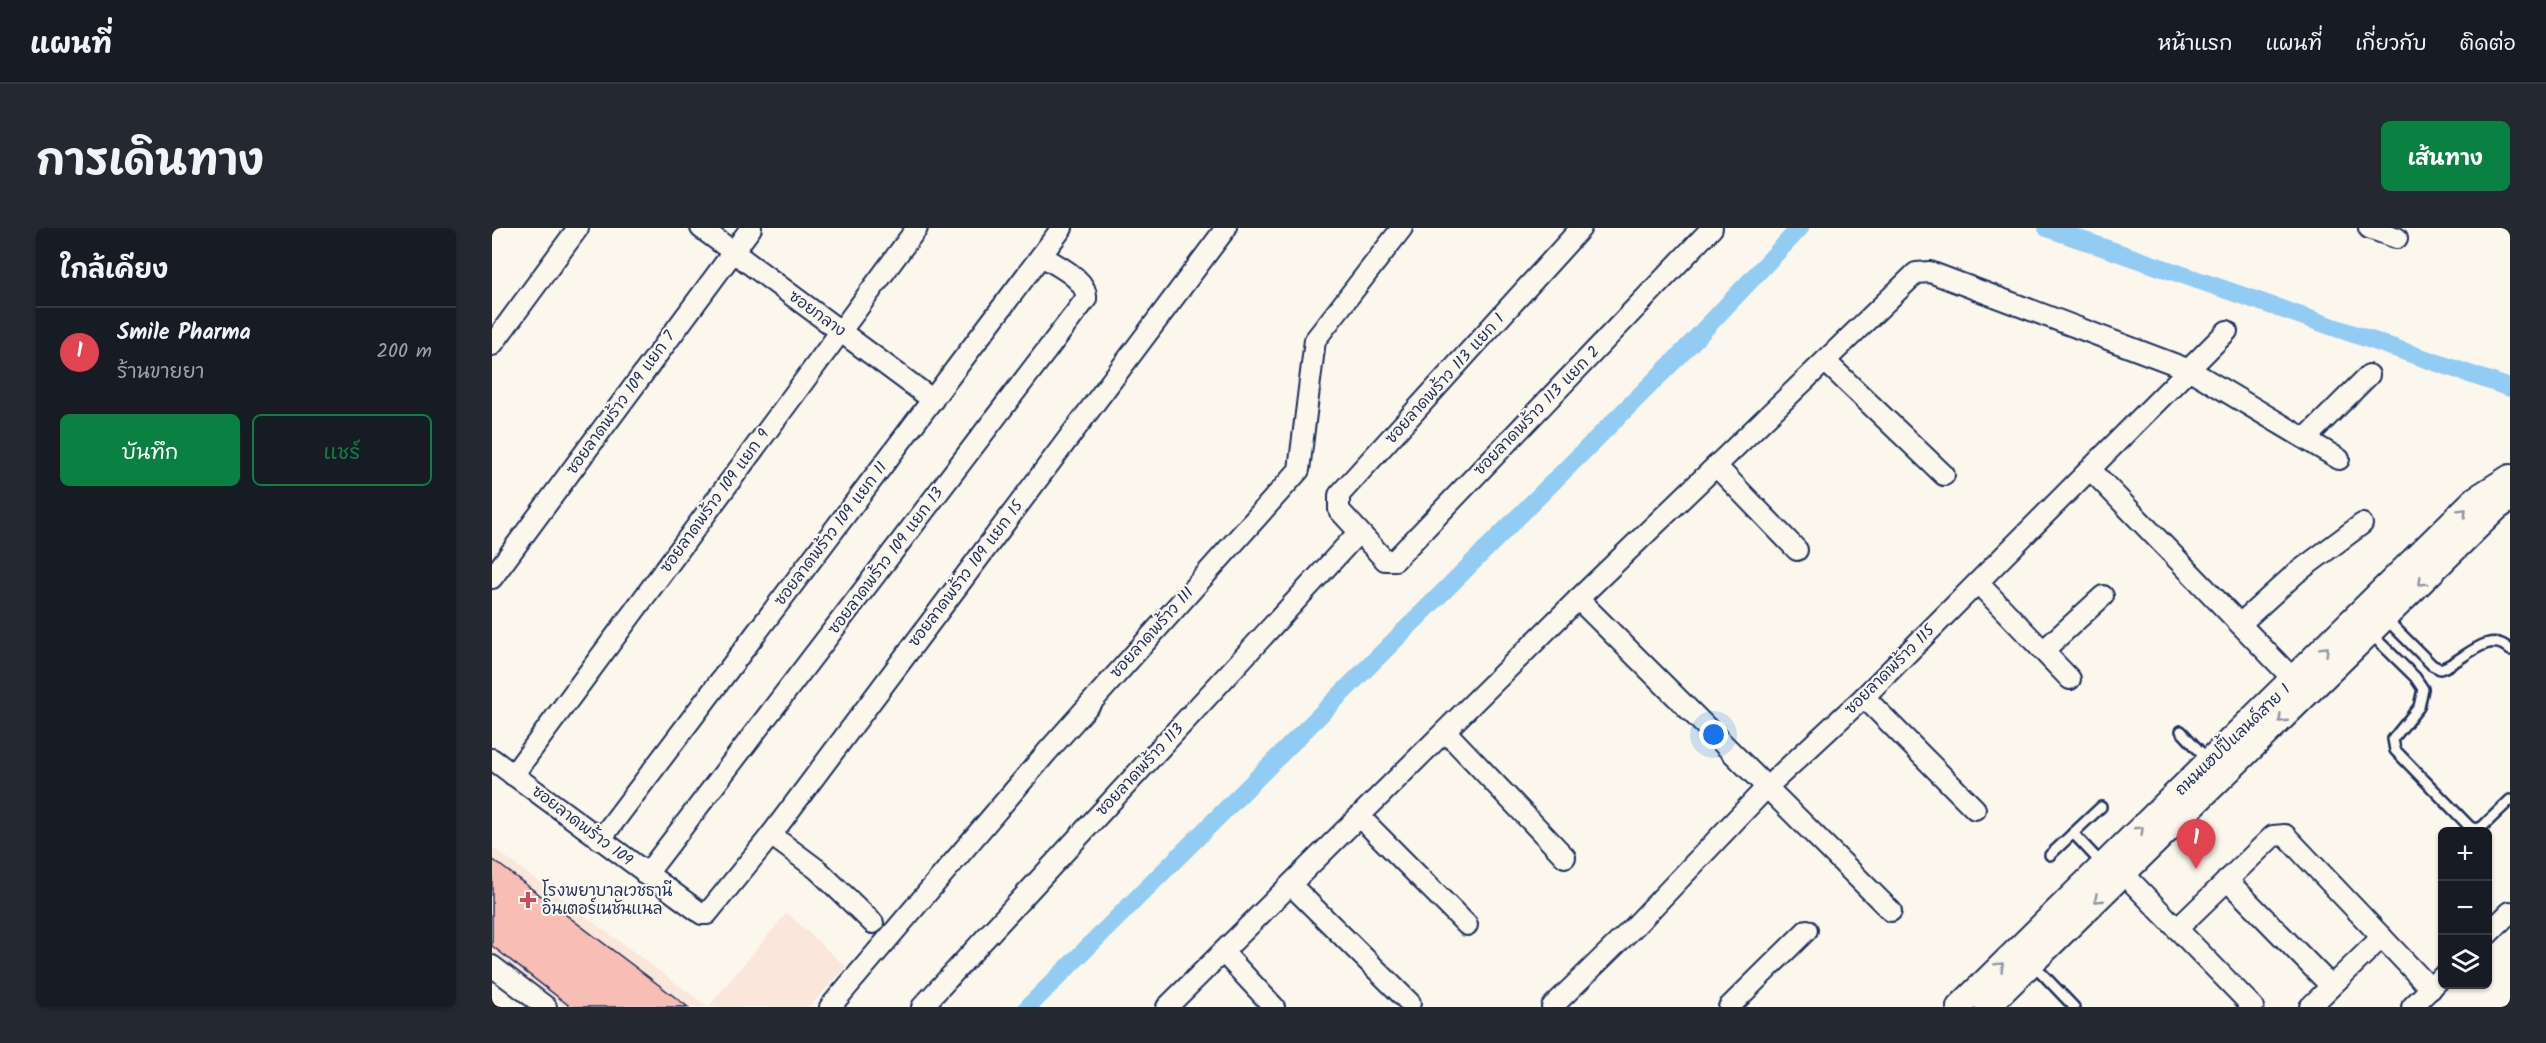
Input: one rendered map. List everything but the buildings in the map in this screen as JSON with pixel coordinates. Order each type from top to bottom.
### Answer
[{"type":"street","points":[[492,345],[578,228]]},
{"type":"street","name":"ซอยกลาง","points":[[701,228],[933,400]]},
{"type":"street","name":"ซอยลาดพร้าว 109 แยก 7","points":[[492,578],[751,228]]},
{"type":"street","name":"ซอยลาดพร้าว 109 แยก 9","points":[[513,775],[917,228]]},
{"type":"street","name":"ซอยลาดพร้าว 109 แยก 11","points":[[600,840],[1062,228]]},
{"type":"street","name":"ซอยลาดพร้าว 109 แยก 15","points":[[702,914],[711,910],[771,834],[1226,228]]},
{"type":"street","name":"ซอยลาดพร้าว 111","points":[[830,1007],[1047,752],[1299,470],[1303,457],[1310,363],[1315,340],[1402,228]]},
{"type":"street","name":"ซอยลาดพร้าว 113 แยก 1","points":[[1359,534],[1339,510],[1339,495],[1581,228]]},
{"type":"street","name":"ซอยลาดพร้าว 113 แยก 2","points":[[1359,534],[1385,560],[1395,560],[1712,228]]},
{"type":"street","points":[[2369,228],[2397,238]]},
{"type":"street","name":"ซอยลาดพร้าว 109 แยก 13","points":[[646,875],[1086,298],[1087,290],[1082,283],[1042,256]]},
{"type":"street","points":[[1167,1007],[1578,599],[1906,280],[1916,273],[1930,272],[2190,370],[2338,459]]},
{"type":"street","name":"ซอยลาดพร้าว 115","points":[[1552,1007],[1635,926],[1766,789],[1864,697],[2227,331]]},
{"type":"street","points":[[1824,361],[1944,475]]},
{"type":"street","points":[[2306,438],[2369,375]]},
{"type":"street","points":[[1716,466],[1797,550]]},
{"type":"street","points":[[2091,470],[2294,680]]},
{"type":"street","name":"ถนนแฮปปี้แลนด์สาย 1","points":[[2173,811],[2210,762],[2475,499],[2510,477]]},
{"type":"street","name":"ถนนแฮปปี้แลนด์สาย 1","points":[[1959,1007],[2378,626],[2497,508],[2510,499]]},
{"type":"street","points":[[2240,624],[2295,574],[2362,524]]},
{"type":"street","name":"ซอยลาดพร้าว 113","points":[[922,1007],[1359,534]]},
{"type":"street","points":[[1978,583],[2070,679]]},
{"type":"street","points":[[2043,651],[2103,596]]},
{"type":"street","points":[[1578,599],[1766,789],[1891,911]]},
{"type":"street","points":[[1864,697],[1975,809]]},
{"type":"street","points":[[1446,732],[1565,857]]},
{"type":"street","name":"ซอยลาดพร้าว 109","points":[[492,759],[646,875],[702,914]]},
{"type":"street","points":[[1360,817],[1467,925]]},
{"type":"street","points":[[771,834],[818,870],[873,923]]},
{"type":"street","points":[[2177,929],[2273,836],[2285,835],[2382,937],[2437,983],[2412,1007]]},
{"type":"street","points":[[2112,866],[2253,1007]]},
{"type":"street","name":"ถนนแฮปปี้แลนด์สาย 1","points":[[1987,1007],[2032,963],[2112,866]]},
{"type":"street","points":[[2227,880],[2331,986]]},
{"type":"street","points":[[1291,885],[1410,1003]]},
{"type":"street","points":[[2492,929],[2510,912]]},
{"type":"street","points":[[1728,1007],[1807,930]]},
{"type":"street","points":[[2310,1007],[2382,937]]},
{"type":"street","points":[[1223,952],[1274,1007]]},
{"type":"street","points":[[492,966],[546,1007]]},
{"type":"lane","points":[[2378,626],[2440,669],[2481,645],[2495,642],[2510,650]]},
{"type":"lane","points":[[2378,626],[2423,689],[2420,707],[2393,739],[2395,750],[2470,827],[2476,829],[2482,827],[2510,800]]},
{"type":"lane","points":[[2181,731],[2210,762]]},
{"type":"lane","points":[[2050,855],[2101,807]]},
{"type":"lane","points":[[2073,833],[2112,866]]},
{"type":"lane","points":[[2032,963],[2074,1007]]},
{"type":"shaded area","name":"โรงพยาบาลเวชธานี อินเตอร์เนชันแนล","points":[[492,847],[708,1007],[563,1007],[492,953]]},
{"type":"shaded area","points":[[787,913],[846,967],[809,1007],[708,1007]]},
{"type":"waterway","points":[[1028,1007],[1681,354],[1800,228]]},
{"type":"waterway","points":[[2047,228],[2510,388]]},
{"type":"place","name":"Smile Pharma","points":[[2196,869]]},
{"type":"place","name":"โรงพยาบาลเวชธานี อินเตอร์เนชันแนล","points":[[528,900]]}]
